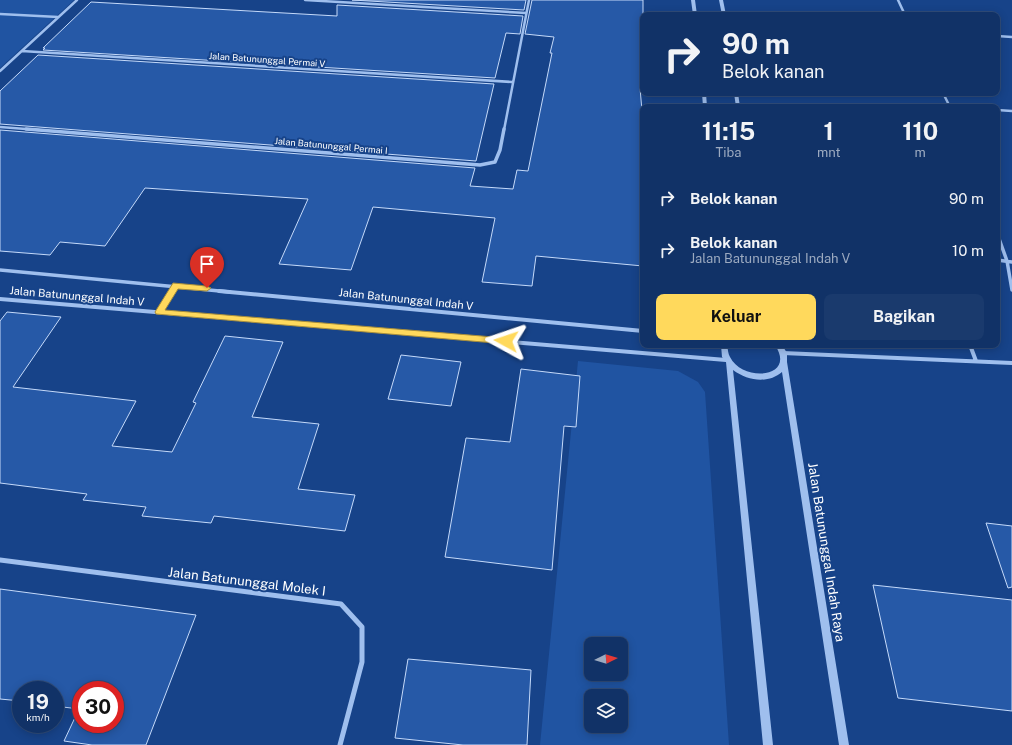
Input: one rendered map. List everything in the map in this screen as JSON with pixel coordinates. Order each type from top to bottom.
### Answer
[{"type":"street","points":[[0,72],[77,0]]},
{"type":"street","points":[[305,0],[526,13]]},
{"type":"street","name":"Jalan Batununggal Permai I","points":[[0,127],[480,165],[494,162],[500,150],[529,0]]},
{"type":"street","points":[[693,0],[695,12]]},
{"type":"street","points":[[721,0],[723,12]]},
{"type":"street","points":[[898,0],[904,12]]},
{"type":"street","points":[[0,14],[58,17]]},
{"type":"street","points":[[1000,36],[1012,37]]},
{"type":"street","name":"Jalan Batununggal Permai V","points":[[22,51],[512,82]]},
{"type":"street","points":[[1000,110],[1012,111]]},
{"type":"street","points":[[1000,239],[1010,261],[1012,290]]},
{"type":"street","points":[[1000,260],[1010,261]]},
{"type":"street","name":"Jalan Batununggal Indah V","points":[[0,270],[640,332]]},
{"type":"street","name":"Jalan Batununggal Indah V","points":[[0,299],[728,361]]},
{"type":"street","points":[[724,348],[723,351],[728,361],[768,745]]},
{"type":"street","points":[[780,348],[783,353],[1012,363]]},
{"type":"street","points":[[971,348],[976,361]]},
{"type":"street","name":"Jalan Batununggal Indah Raya","points":[[783,353],[844,745]]},
{"type":"street","points":[[728,361],[742,373],[752,377],[773,375],[780,370],[784,363]]},
{"type":"street","name":"Jalan Batununggal Molek I","points":[[0,560],[341,604],[362,627],[362,662],[340,745]]},
{"type":"lane","points":[[159,312],[176,286]]},
{"type":"shaded area","points":[[0,0],[74,0],[0,68]]},
{"type":"shaded area","points":[[578,361],[678,371],[698,382],[705,392],[729,745],[540,745]]},
{"type":"building","points":[[352,0],[526,0],[524,10]]},
{"type":"building","points":[[532,0],[643,0],[643,12],[640,12],[640,96],[641,104],[640,104],[640,266],[536,256],[532,286],[482,282],[495,218],[373,207],[351,270],[279,264],[308,199],[145,188],[105,246],[60,242],[50,255],[0,251],[0,130],[475,168],[470,186],[513,189],[517,170],[528,171],[554,37],[525,34]]},
{"type":"building","points":[[91,2],[337,16],[337,5],[523,16],[520,34],[506,33],[495,78],[43,50],[45,48],[43,48]]},
{"type":"building","points":[[38,55],[494,84],[476,161],[0,124],[0,91]]},
{"type":"building","points":[[7,312],[61,317],[13,387],[136,401],[112,446],[172,452],[196,403],[193,402],[225,336],[283,342],[252,417],[319,424],[298,489],[355,495],[345,531],[214,516],[211,523],[142,516],[146,507],[83,500],[87,494],[0,483],[0,321]]},
{"type":"building","points":[[401,355],[461,362],[451,406],[388,399]]},
{"type":"building","points":[[521,369],[580,376],[576,427],[564,426],[552,570],[445,557],[466,438],[510,442]]},
{"type":"building","points":[[986,523],[1012,526],[1012,587],[1008,588]]},
{"type":"building","points":[[873,585],[1012,600],[1012,711],[898,698]]},
{"type":"building","points":[[0,589],[196,615],[146,745],[92,745],[64,741],[72,724],[72,733],[124,733],[124,681],[72,681],[72,708],[64,707],[64,681],[12,681],[12,700],[0,699]]},
{"type":"building","points":[[408,659],[531,670],[527,745],[463,745],[395,738]]},
{"type":"route","points":[[207,288],[176,286],[159,312],[506,341]]}]
